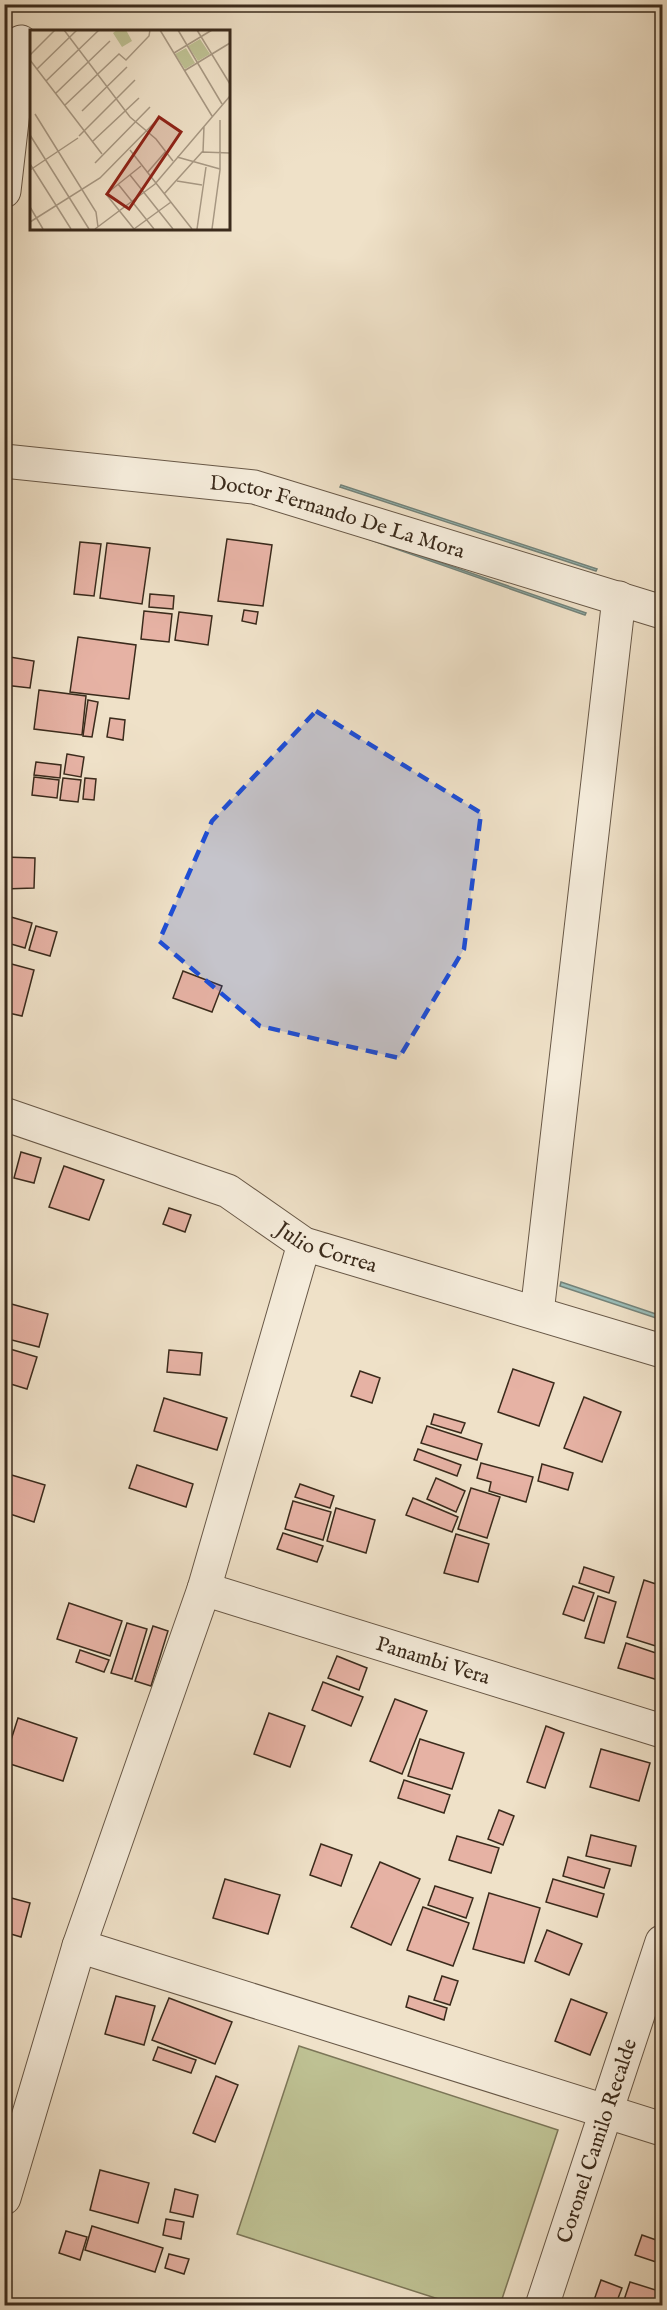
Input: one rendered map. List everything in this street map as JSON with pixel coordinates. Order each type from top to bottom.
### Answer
[{"type":"street","points":[[4,191],[21,42]]},
{"type":"street","name":"Doctor Fernando De La Mora","points":[[4,461],[254,487],[663,612]]},
{"type":"street","points":[[537,1313],[619,598]]},
{"type":"street","name":"Julio Correa","points":[[4,1114],[228,1191],[304,1244],[663,1351]]},
{"type":"street","points":[[4,2198],[79,1946],[204,1589],[304,1244]]},
{"type":"street","name":"Panambi Vera","points":[[204,1589],[663,1731]]},
{"type":"street","name":"Coronel Camilo Recalde","points":[[542,2306],[663,1942]]},
{"type":"street","points":[[79,1946],[663,2129]]},
{"type":"highlighted area","points":[[316,711],[481,813],[464,949],[399,1058],[260,1026],[159,941],[212,821]]},
{"type":"green space","points":[[299,2046],[558,2130],[500,2305],[457,2305],[237,2234]]},
{"type":"water","points":[[341,485],[597,569],[596,571],[340,487]]},
{"type":"water","points":[[333,527],[586,613],[585,615]]},
{"type":"water","points":[[561,1282],[662,1316],[662,1320],[560,1286]]},
{"type":"building","points":[[227,539],[272,545],[263,606],[218,601]]},
{"type":"building","points":[[80,542],[101,544],[94,596],[74,594]]},
{"type":"building","points":[[107,543],[150,548],[142,604],[100,598]]},
{"type":"building","points":[[150,594],[174,596],[173,609],[149,607]]},
{"type":"building","points":[[244,610],[258,612],[256,624],[242,621]]},
{"type":"building","points":[[144,611],[172,614],[169,642],[141,639]]},
{"type":"building","points":[[179,612],[212,616],[208,645],[175,640]]},
{"type":"building","points":[[78,637],[136,645],[129,699],[70,692]]},
{"type":"building","points":[[4,656],[34,661],[30,688],[4,685]]},
{"type":"building","points":[[39,690],[86,696],[82,735],[34,729]]},
{"type":"building","points":[[88,700],[98,702],[92,737],[83,736]]},
{"type":"building","points":[[110,718],[125,720],[123,740],[107,737]]},
{"type":"building","points":[[67,754],[84,757],[81,777],[64,774]]},
{"type":"building","points":[[36,762],[61,765],[60,778],[34,775]]},
{"type":"building","points":[[34,777],[59,780],[57,798],[32,795]]},
{"type":"building","points":[[63,778],[81,780],[78,802],[60,800]]},
{"type":"building","points":[[85,778],[96,779],[94,800],[83,799]]},
{"type":"building","points":[[4,857],[35,858],[34,888],[4,889]]},
{"type":"building","points":[[4,915],[32,923],[25,948],[4,942]]},
{"type":"building","points":[[36,926],[57,932],[50,956],[29,950]]},
{"type":"building","points":[[4,962],[34,970],[22,1016],[4,1012]]},
{"type":"building","points":[[183,971],[222,986],[212,1012],[173,998]]},
{"type":"building","points":[[21,1152],[41,1158],[34,1183],[14,1178]]},
{"type":"building","points":[[64,1166],[104,1180],[89,1220],[49,1207]]},
{"type":"building","points":[[169,1208],[191,1215],[185,1232],[163,1224]]},
{"type":"building","points":[[4,1302],[48,1314],[39,1347],[4,1338]]},
{"type":"building","points":[[10,1349],[37,1357],[27,1389],[4,1382],[4,1367]]},
{"type":"building","points":[[169,1350],[202,1353],[200,1375],[167,1372]]},
{"type":"building","points":[[513,1369],[554,1383],[539,1426],[498,1412]]},
{"type":"building","points":[[360,1371],[380,1378],[372,1403],[351,1396]]},
{"type":"building","points":[[584,1397],[621,1412],[602,1462],[564,1448]]},
{"type":"building","points":[[164,1398],[227,1418],[217,1450],[154,1431]]},
{"type":"building","points":[[434,1414],[465,1423],[461,1433],[431,1424]]},
{"type":"building","points":[[427,1426],[482,1444],[477,1460],[421,1443]]},
{"type":"building","points":[[418,1449],[461,1465],[457,1476],[414,1460]]},
{"type":"building","points":[[481,1463],[533,1477],[526,1502],[489,1491],[491,1482],[477,1478]]},
{"type":"building","points":[[542,1464],[573,1473],[568,1490],[538,1481]]},
{"type":"building","points":[[137,1465],[193,1484],[186,1507],[129,1488]]},
{"type":"building","points":[[5,1473],[45,1485],[34,1522],[4,1512]]},
{"type":"building","points":[[436,1478],[465,1491],[456,1512],[427,1499]]},
{"type":"building","points":[[300,1484],[334,1496],[330,1508],[295,1497]]},
{"type":"building","points":[[471,1488],[500,1497],[487,1538],[458,1529]]},
{"type":"building","points":[[413,1498],[458,1517],[452,1532],[406,1515]]},
{"type":"building","points":[[293,1501],[331,1512],[323,1540],[285,1529]]},
{"type":"building","points":[[336,1508],[375,1520],[366,1553],[327,1541]]},
{"type":"building","points":[[283,1533],[323,1546],[317,1562],[277,1549]]},
{"type":"building","points":[[456,1534],[489,1544],[478,1582],[444,1573]]},
{"type":"building","points":[[584,1567],[614,1577],[609,1593],[579,1583]]},
{"type":"building","points":[[644,1580],[662,1586],[662,1648],[627,1637]]},
{"type":"building","points":[[573,1586],[594,1593],[584,1621],[563,1614]]},
{"type":"building","points":[[598,1596],[616,1602],[604,1643],[585,1638]]},
{"type":"building","points":[[69,1603],[122,1621],[110,1656],[57,1639]]},
{"type":"building","points":[[127,1623],[147,1629],[132,1679],[111,1673]]},
{"type":"building","points":[[153,1626],[168,1631],[151,1686],[135,1681]]},
{"type":"building","points":[[626,1643],[662,1655],[658,1680],[618,1668]]},
{"type":"building","points":[[80,1650],[109,1660],[104,1672],[76,1662]]},
{"type":"building","points":[[337,1656],[367,1668],[359,1690],[328,1678]]},
{"type":"building","points":[[323,1682],[363,1697],[351,1726],[312,1710]]},
{"type":"building","points":[[395,1699],[427,1711],[402,1774],[370,1761]]},
{"type":"building","points":[[269,1713],[305,1726],[290,1767],[254,1754]]},
{"type":"building","points":[[18,1718],[77,1738],[63,1781],[4,1762]]},
{"type":"building","points":[[546,1726],[564,1733],[545,1788],[527,1782]]},
{"type":"building","points":[[420,1739],[464,1753],[452,1789],[408,1776]]},
{"type":"building","points":[[601,1749],[650,1763],[639,1801],[590,1787]]},
{"type":"building","points":[[404,1780],[450,1795],[444,1813],[398,1798]]},
{"type":"building","points":[[499,1810],[514,1816],[503,1845],[488,1839]]},
{"type":"building","points":[[591,1835],[636,1846],[631,1866],[586,1856]]},
{"type":"building","points":[[457,1836],[499,1848],[491,1873],[449,1860]]},
{"type":"building","points":[[321,1844],[352,1855],[341,1886],[310,1875]]},
{"type":"building","points":[[568,1857],[610,1869],[604,1888],[563,1876]]},
{"type":"building","points":[[380,1862],[420,1879],[391,1945],[351,1927]]},
{"type":"building","points":[[225,1879],[280,1895],[268,1934],[213,1918]]},
{"type":"building","points":[[553,1879],[604,1894],[597,1917],[546,1902]]},
{"type":"building","points":[[435,1886],[473,1898],[466,1918],[428,1905]]},
{"type":"building","points":[[489,1893],[540,1908],[524,1963],[473,1949]]},
{"type":"building","points":[[4,1896],[30,1903],[21,1937],[4,1932]]},
{"type":"building","points":[[423,1907],[469,1923],[453,1966],[407,1950]]},
{"type":"building","points":[[547,1930],[582,1944],[569,1975],[535,1961]]},
{"type":"building","points":[[442,1976],[458,1981],[450,2005],[434,2000]]},
{"type":"building","points":[[116,1996],[155,2006],[144,2045],[105,2034]]},
{"type":"building","points":[[409,1996],[447,2008],[444,2020],[406,2007]]},
{"type":"building","points":[[169,1998],[232,2022],[215,2064],[152,2040]]},
{"type":"building","points":[[571,1999],[607,2013],[590,2055],[555,2041]]},
{"type":"building","points":[[158,2047],[196,2060],[191,2073],[153,2060]]},
{"type":"building","points":[[216,2076],[238,2085],[215,2142],[193,2133]]},
{"type":"building","points":[[100,2170],[149,2183],[138,2223],[90,2210]]},
{"type":"building","points":[[175,2189],[198,2195],[193,2217],[170,2212]]},
{"type":"building","points":[[166,2219],[184,2222],[181,2239],[163,2235]]},
{"type":"building","points":[[92,2226],[163,2248],[155,2272],[85,2250]]},
{"type":"building","points":[[66,2231],[87,2237],[80,2260],[59,2253]]},
{"type":"building","points":[[642,2235],[662,2242],[662,2264],[635,2255]]},
{"type":"building","points":[[169,2254],[189,2259],[184,2274],[165,2268]]},
{"type":"building","points":[[601,2280],[622,2288],[615,2306],[592,2306]]},
{"type":"building","points":[[630,2282],[662,2292],[662,2306],[622,2306]]}]
